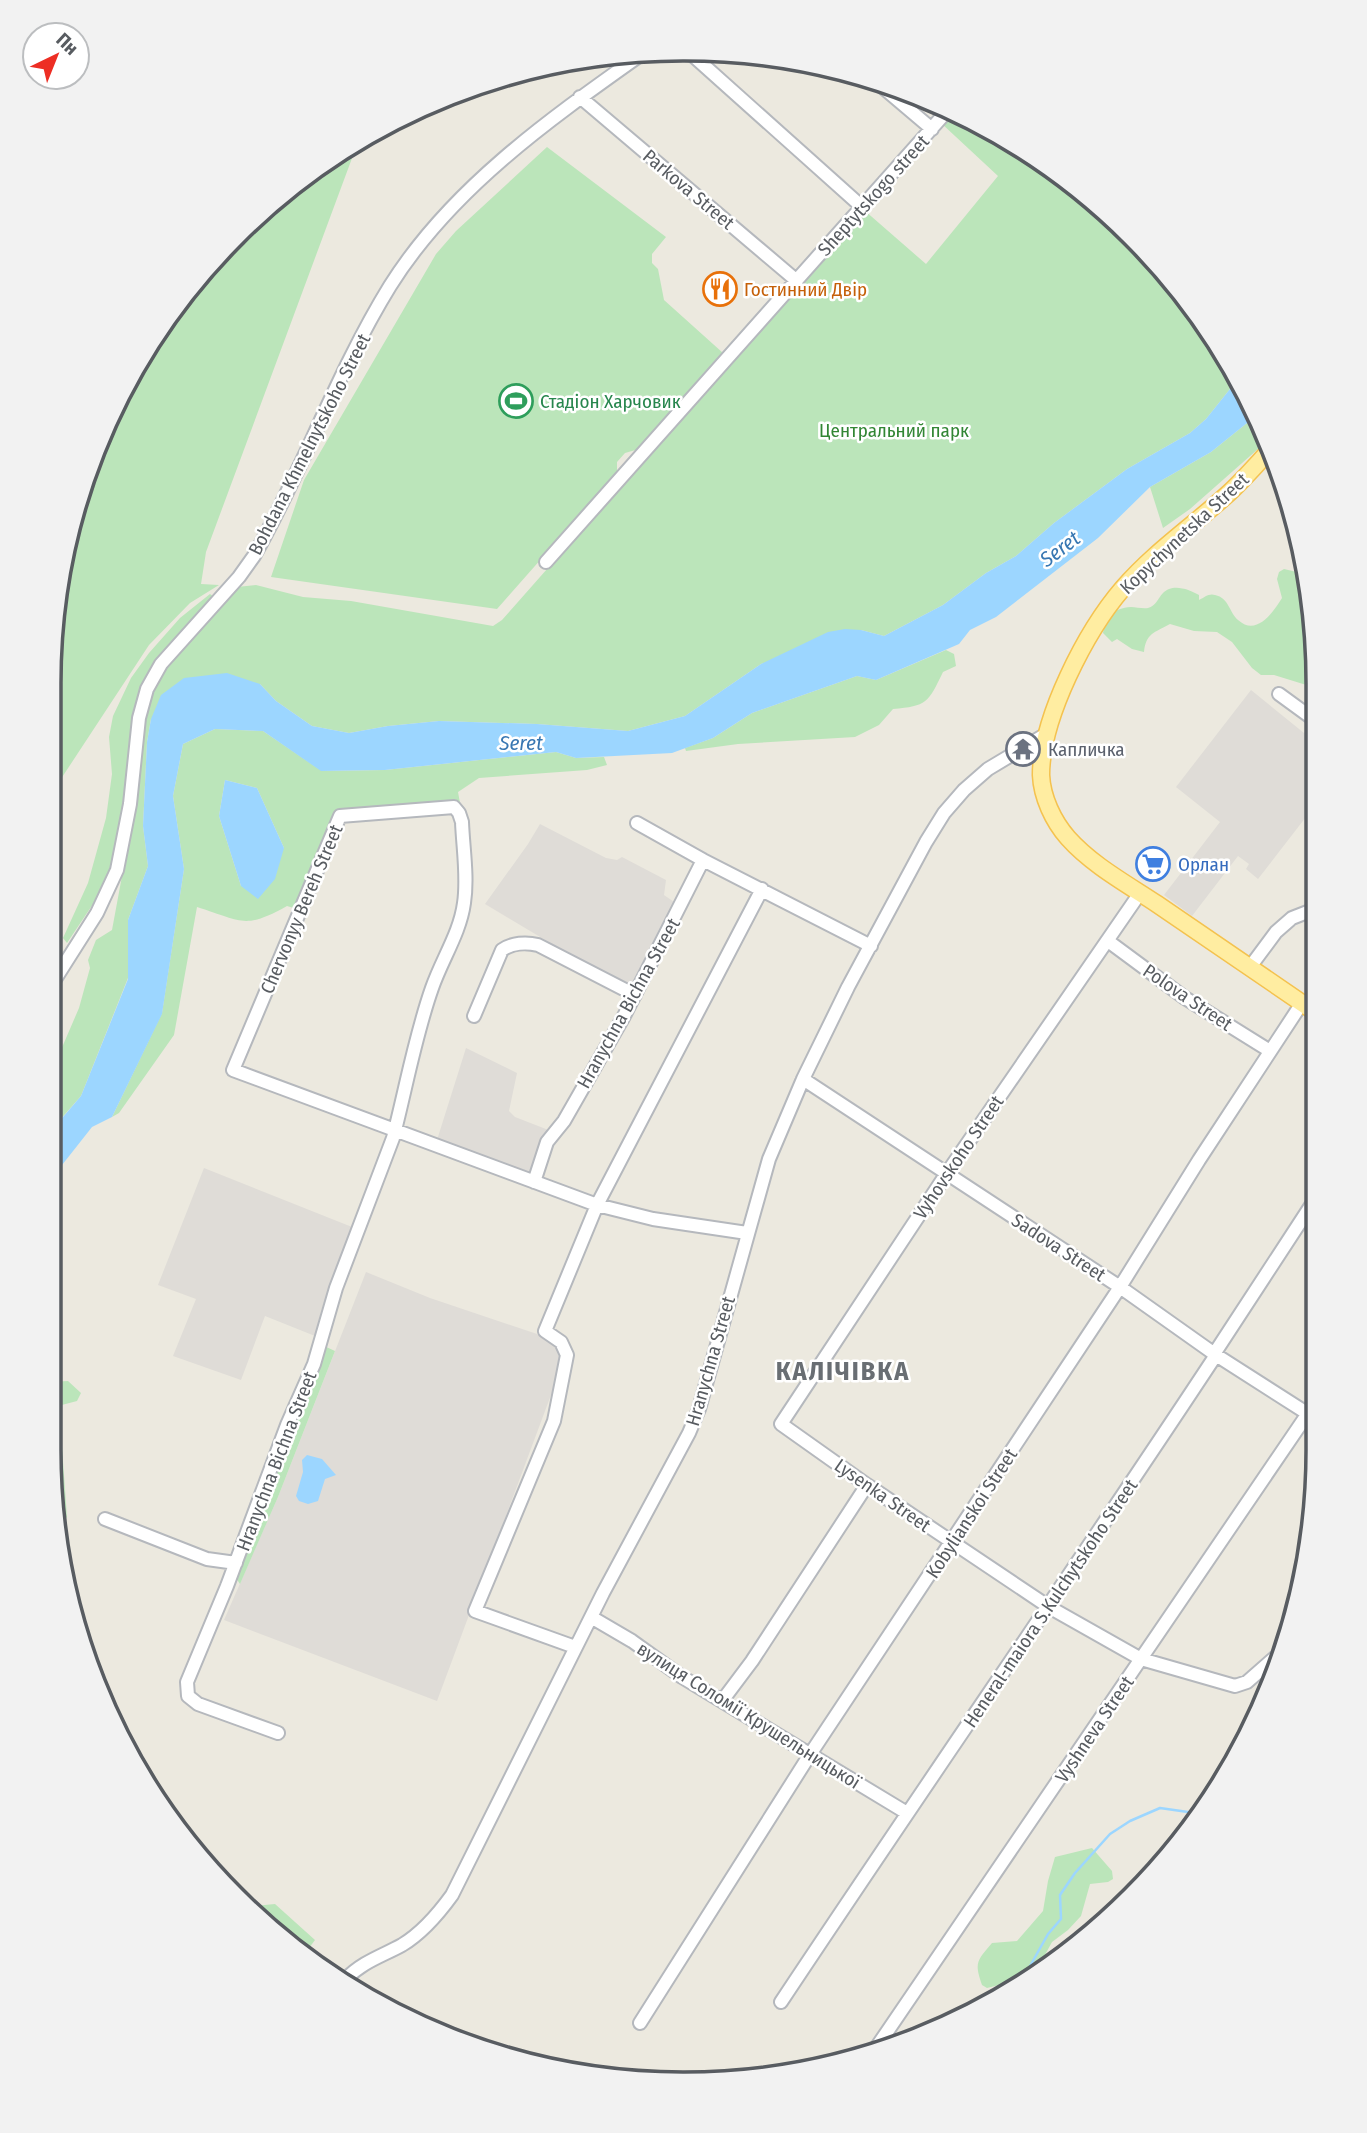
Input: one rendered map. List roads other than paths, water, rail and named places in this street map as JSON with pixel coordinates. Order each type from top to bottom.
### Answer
[{"type":"main road","name":"Kopychynetska Street","points":[[1263,457],[1232,490],[1136,575],[1115,597],[1099,620],[1081,651],[1058,702],[1048,733],[1042,783],[1047,804],[1056,823],[1075,845],[1140,893],[1306,1006]]},
{"type":"street","points":[[700,62],[861,206]]},
{"type":"street","name":"Bohdana Khmelnytskoho Street","points":[[61,970],[97,913],[117,870],[130,804],[139,718],[151,680],[168,656],[250,562],[269,529],[359,342],[390,287],[409,259],[481,179],[580,97],[626,65]]},
{"type":"street","name":"Parkova Street","points":[[580,97],[797,281]]},
{"type":"street","points":[[897,99],[932,129]]},
{"type":"street","name":"Sheptytskogo street","points":[[545,562],[942,118]]},
{"type":"street","points":[[1279,694],[1306,714]]},
{"type":"street","name":"Hranychna Street","points":[[351,1975],[363,1964],[410,1939],[435,1916],[452,1895],[575,1647],[694,1422],[769,1160],[803,1079],[931,834],[955,800],[988,769],[1048,733]]},
{"type":"street","name":"Chervonyy Bereh Street","points":[[454,807],[460,813],[462,822],[464,903],[429,998],[395,1131],[233,1070],[337,819],[348,814],[454,807]]},
{"type":"street","points":[[637,823],[871,946]]},
{"type":"street","name":"Hranychna Bichna Street","points":[[534,1182],[547,1142],[564,1121],[635,995],[703,860]]},
{"type":"street","points":[[575,1647],[475,1611],[551,1429],[567,1355],[561,1342],[545,1331],[597,1205],[761,889]]},
{"type":"street","name":"Vyhovskoho Street","points":[[781,1424],[947,1173],[1140,893]]},
{"type":"street","points":[[1250,967],[1276,932],[1292,918],[1306,913]]},
{"type":"street","name":"Polova Street","points":[[1108,941],[1185,998],[1270,1052]]},
{"type":"street","points":[[474,1016],[502,950],[524,943],[543,947],[635,995]]},
{"type":"street","name":"Kobylianskoi Street","points":[[640,2023],[809,1756],[1120,1287],[1270,1052],[1306,1011]]},
{"type":"street","name":"Sadova Street","points":[[803,1079],[1120,1287],[1216,1355],[1306,1410]]},
{"type":"street","points":[[395,1131],[597,1205],[653,1219],[747,1233]]},
{"type":"street","name":"Hranychna Bichna Street","points":[[278,1733],[203,1707],[190,1698],[187,1692],[190,1674],[236,1563],[287,1425],[314,1364],[336,1288],[395,1131]]},
{"type":"street","name":"Heneral-maiora S.Kulchytskoho Street","points":[[781,2002],[1049,1607],[1216,1355],[1216,1351],[1306,1213]]},
{"type":"street","name":"Vyshneva Street","points":[[882,2040],[1306,1420]]},
{"type":"street","name":"Lysenka Street","points":[[781,1424],[1049,1607],[1141,1659],[1235,1686],[1247,1682],[1267,1664]]},
{"type":"street","points":[[722,1701],[752,1661],[867,1485]]},
{"type":"street","points":[[105,1519],[207,1559],[236,1563]]},
{"type":"street","name":"вулиця Соломії Крушельницької","points":[[591,1617],[809,1756],[907,1813]]},
{"type":"water","name":"Seret","points":[[1231,388],[1248,422],[1211,452],[1150,487],[1098,538],[996,617],[970,630],[959,644],[876,680],[857,676],[752,713],[713,738],[672,753],[576,758],[556,752],[385,770],[321,771],[263,731],[215,729],[183,744],[173,796],[184,869],[162,1014],[112,1117],[92,1127],[61,1166],[61,1119],[81,1096],[128,979],[128,920],[148,866],[143,826],[147,742],[151,719],[161,695],[184,678],[227,673],[260,684],[276,701],[312,726],[349,733],[439,721],[537,724],[628,731],[685,716],[761,664],[828,632],[861,630],[884,636],[943,605],[986,573],[1016,556],[1054,523],[1127,469],[1190,433],[1206,419]]},
{"type":"water","points":[[225,780],[257,788],[284,848],[275,879],[258,899],[241,886],[219,816]]},
{"type":"water","points":[[307,1455],[322,1459],[336,1475],[325,1479],[318,1501],[308,1504],[299,1501],[296,1496],[303,1472],[302,1460]]},
{"type":"waterway","points":[[1030,1966],[1048,1934],[1061,1919],[1060,1895],[1075,1873],[1110,1834],[1130,1821],[1160,1808],[1189,1812]]},
{"type":"place","name":"Гостинний Двір","points":[[720,289]]},
{"type":"place","name":"Стадіон Харчовик","points":[[516,401]]},
{"type":"place","name":"Капличка","points":[[1023,749]]},
{"type":"place","name":"Орлан","points":[[1153,864]]},
{"type":"district","name":"КАЛІЧІВКА","points":[[843,1371]]},
{"type":"park label","name":"Центральний парк","points":[[894,430]]}]
